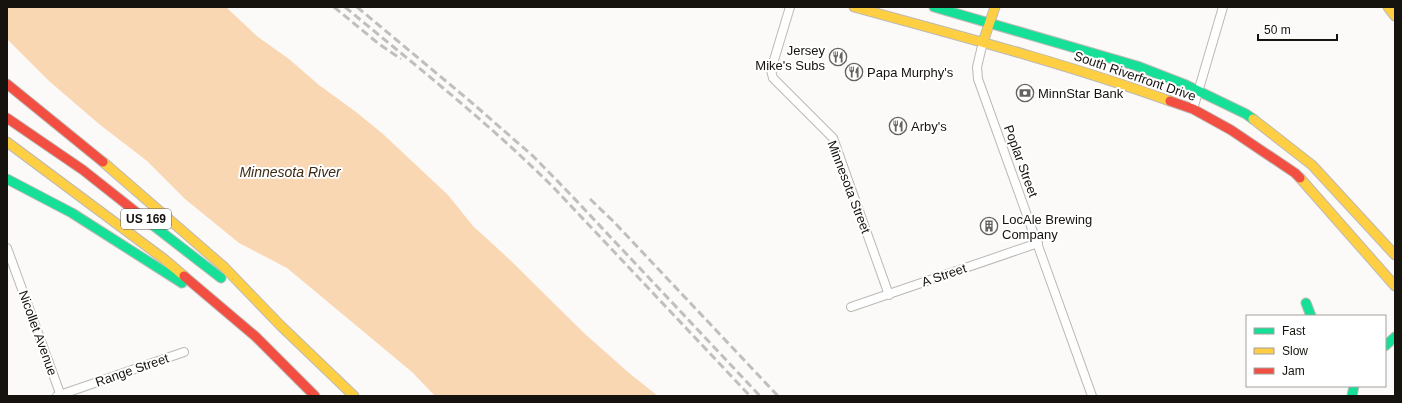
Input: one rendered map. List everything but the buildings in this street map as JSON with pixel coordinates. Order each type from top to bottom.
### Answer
[{"type":"main road","name":"South Riverfront Drive","points":[[854,7],[983,42],[1117,82],[1193,109],[1231,130],[1295,173],[1395,286]]},
{"type":"main road","name":"South Riverfront Drive","points":[[934,7],[1137,66],[1198,91],[1246,114],[1312,165],[1395,255]]},
{"type":"main road","name":"Poplar Street","points":[[983,42],[995,7]]},
{"type":"main road","points":[[1388,7],[1395,16]]},
{"type":"main road","points":[[7,84],[90,151],[224,267],[281,326]]},
{"type":"main road","name":"US 169","points":[[7,118],[83,170],[281,326],[352,395]]},
{"type":"main road","name":"US 169","points":[[7,142],[164,259],[255,336],[315,396]]},
{"type":"main road","points":[[7,179],[47,198],[89,222],[158,268],[218,304]]},
{"type":"main road","points":[[1306,303],[1311,315]]},
{"type":"main road","points":[[1386,345],[1395,337]]},
{"type":"street","name":"Minnesota Street","points":[[790,7],[771,70],[773,78],[833,138],[889,294]]},
{"type":"street","points":[[1193,109],[1223,7]]},
{"type":"street","name":"Poplar Street","points":[[983,42],[977,67],[978,79],[1092,396]]},
{"type":"street","name":"A Street","points":[[851,307],[1038,243]]},
{"type":"street","name":"Nicollet Avenue","points":[[7,248],[59,396]]},
{"type":"street","name":"Range Street","points":[[59,396],[184,352]]},
{"type":"water","name":"Minnesota River","points":[[7,7],[226,7],[258,37],[289,59],[319,85],[383,134],[448,195],[473,226],[508,258],[585,334],[629,373],[658,396],[435,396],[412,372],[287,268],[239,243],[185,199],[147,161],[99,124],[49,81],[7,39]]},
{"type":"railway","points":[[334,7],[379,44],[401,59]]},
{"type":"railway","points":[[345,7],[452,95],[554,188],[750,396]]},
{"type":"railway","points":[[357,7],[533,156],[760,396]]},
{"type":"railway","points":[[590,199],[613,221],[778,396]]},
{"type":"traffic: fast","points":[[934,7],[1137,66],[1186,85],[1246,114],[1253,119]]},
{"type":"traffic: fast","points":[[7,179],[72,213],[182,283]]},
{"type":"traffic: fast","points":[[150,223],[221,278]]},
{"type":"traffic: fast","points":[[1306,303],[1311,315]]},
{"type":"traffic: fast","points":[[1386,345],[1395,337]]},
{"type":"traffic: fast","points":[[1352,396],[1354,387]]},
{"type":"traffic: slow","points":[[854,7],[1053,63],[1170,101]]},
{"type":"traffic: slow","points":[[983,42],[995,7]]},
{"type":"traffic: slow","points":[[1388,7],[1395,16]]},
{"type":"traffic: slow","points":[[1253,119],[1312,165],[1395,255]]},
{"type":"traffic: slow","points":[[7,142],[164,259],[184,276]]},
{"type":"traffic: slow","points":[[103,162],[224,267],[281,326],[354,396]]},
{"type":"traffic: slow","points":[[1300,178],[1395,286]]},
{"type":"traffic: jam","points":[[7,84],[103,162]]},
{"type":"traffic: jam","points":[[1170,101],[1193,109],[1231,130],[1295,173],[1300,178]]},
{"type":"traffic: jam","points":[[7,118],[83,170],[150,223]]},
{"type":"traffic: jam","points":[[184,276],[255,336],[315,396]]},
{"type":"place","name":"Jersey Mike's Subs","points":[[838,57]]},
{"type":"place","name":"Papa Murphy's","points":[[854,72]]},
{"type":"place","name":"MinnStar Bank","points":[[1025,93]]},
{"type":"place","name":"Arby's","points":[[898,126]]},
{"type":"place","name":"LocAle Brewing Company","points":[[989,226]]}]
